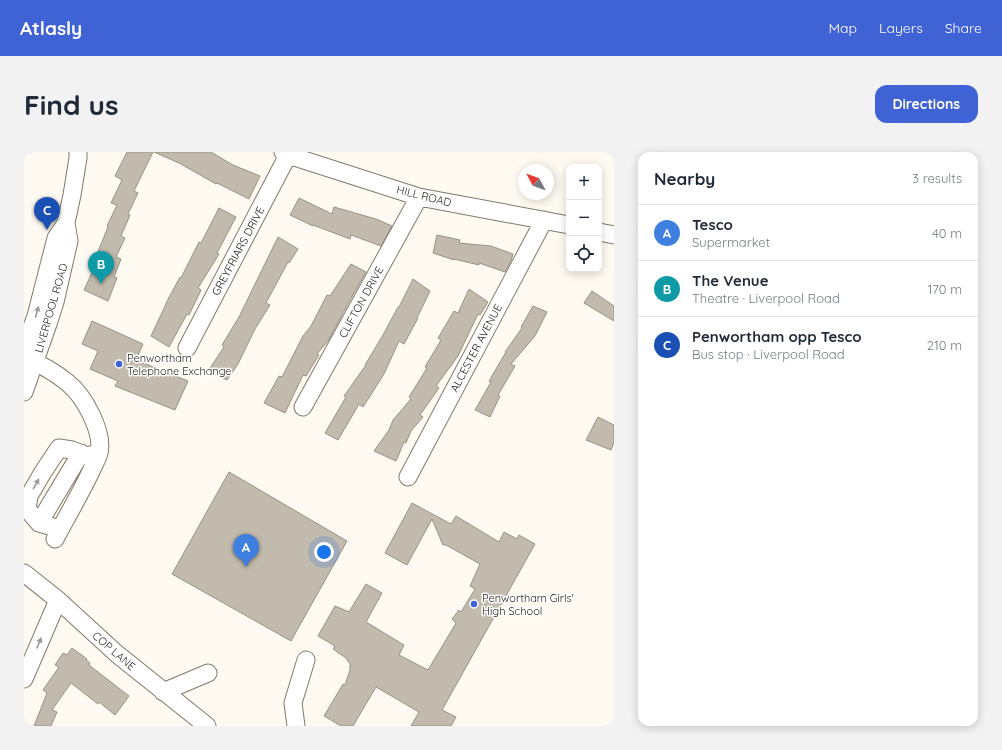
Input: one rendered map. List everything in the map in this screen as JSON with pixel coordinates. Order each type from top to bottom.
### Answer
[{"type":"street","name":"LIVERPOOL ROAD","points":[[24,392],[30,359],[55,302],[69,241],[66,223],[72,195],[78,152]]},
{"type":"street","name":"HILL ROAD","points":[[286,153],[419,197],[566,224]]},
{"type":"street","name":"GREYFRIARS DRIVE","points":[[187,348],[286,153]]},
{"type":"street","name":"CLIFTON DRIVE","points":[[303,407],[419,197]]},
{"type":"street","name":"ALCESTER AVENUE","points":[[408,477],[544,220]]},
{"type":"street","name":"LIVERPOOL ROAD","points":[[24,348],[36,316],[56,238],[66,223]]},
{"type":"street","points":[[602,233],[614,235]]},
{"type":"street","points":[[30,359],[50,369],[70,384],[82,399],[95,422],[100,440],[99,454],[86,483],[57,534],[39,523],[27,509],[29,496],[59,448],[72,450],[87,456],[99,454]]},
{"type":"street","points":[[39,523],[81,453]]},
{"type":"street","name":"COP LANE","points":[[24,573],[58,600],[117,654],[207,726]]},
{"type":"street","points":[[24,679],[58,600]]},
{"type":"street","points":[[296,726],[293,703],[306,660]]},
{"type":"street","points":[[163,692],[208,673]]},
{"type":"building","points":[[127,152],[153,152],[134,191],[138,193],[128,214],[130,215],[121,236],[125,238],[116,257],[121,259],[114,277],[117,278],[108,301],[84,290],[100,255],[97,254],[108,227],[107,226],[117,205],[111,203],[122,180],[115,176]]},
{"type":"building","points":[[154,152],[211,152],[233,165],[260,176],[249,199],[217,183],[216,184],[179,163]]},
{"type":"building","points":[[299,198],[332,214],[334,207],[376,219],[392,226],[381,246],[351,235],[350,239],[313,226],[290,215]]},
{"type":"building","points":[[219,208],[236,217],[217,253],[219,254],[198,288],[201,290],[189,315],[187,314],[169,347],[151,336],[166,303],[180,277],[181,278],[199,242],[201,243]]},
{"type":"building","points":[[437,235],[460,240],[459,243],[491,246],[513,254],[511,261],[505,272],[479,263],[479,265],[454,260],[433,253]]},
{"type":"building","points":[[278,237],[298,249],[289,263],[288,262],[266,303],[270,305],[255,329],[238,364],[227,380],[208,371],[224,347],[222,345],[239,317]]},
{"type":"building","points":[[351,264],[366,272],[328,341],[317,354],[319,355],[306,376],[303,375],[285,413],[264,403],[279,376],[282,377],[303,336],[311,326],[327,295],[330,296]]},
{"type":"building","points":[[413,279],[430,291],[418,318],[404,344],[399,341],[384,374],[363,407],[359,404],[338,440],[325,433],[346,397],[344,396],[366,365]]},
{"type":"building","points":[[469,289],[488,302],[480,315],[478,314],[458,356],[436,386],[439,388],[420,415],[423,417],[411,431],[406,443],[404,442],[396,461],[374,451],[389,430],[393,420],[411,399],[409,397],[427,368],[425,367],[441,340],[438,338],[454,311],[458,313]]},
{"type":"building","points":[[592,291],[614,306],[614,321],[584,303]]},
{"type":"building","points":[[533,306],[547,312],[535,336],[511,364],[515,366],[498,395],[500,396],[490,417],[475,410],[491,382],[489,381],[505,352],[522,328],[521,327]]},
{"type":"building","name":"Penwortham Telephone Exchange","points":[[92,321],[143,344],[136,360],[188,381],[175,410],[115,386],[118,381],[90,369],[98,351],[82,344]]},
{"type":"building","points":[[598,417],[614,425],[614,442],[611,450],[586,440]]},
{"type":"building","points":[[229,472],[347,541],[291,641],[172,574]]},
{"type":"building","points":[[412,503],[451,524],[456,516],[499,542],[504,532],[517,539],[519,535],[535,544],[442,710],[456,717],[451,726],[411,726],[419,712],[376,687],[353,726],[341,726],[324,716],[343,684],[345,685],[350,670],[350,664],[346,658],[333,649],[335,646],[318,636],[335,606],[349,612],[366,584],[382,593],[366,622],[404,645],[399,655],[428,670],[456,623],[452,619],[459,610],[461,612],[475,589],[470,586],[480,564],[446,545],[443,545],[432,519],[407,565],[385,553]]},
{"type":"building","points":[[72,648],[87,659],[86,660],[90,663],[89,665],[129,696],[115,715],[71,683],[52,710],[57,712],[51,726],[34,726],[47,693],[43,690],[59,667],[55,665],[63,653],[67,655]]},
{"type":"place","name":"Penwortham opp Tesco","points":[[47,230]]},
{"type":"place","name":"The Venue","points":[[101,284]]},
{"type":"place","name":"Penwortham Telephone Exchange","points":[[119,364]]},
{"type":"place","name":"Tesco","points":[[246,567]]},
{"type":"place","name":"Penwortham Girls' High School","points":[[474,604]]}]
